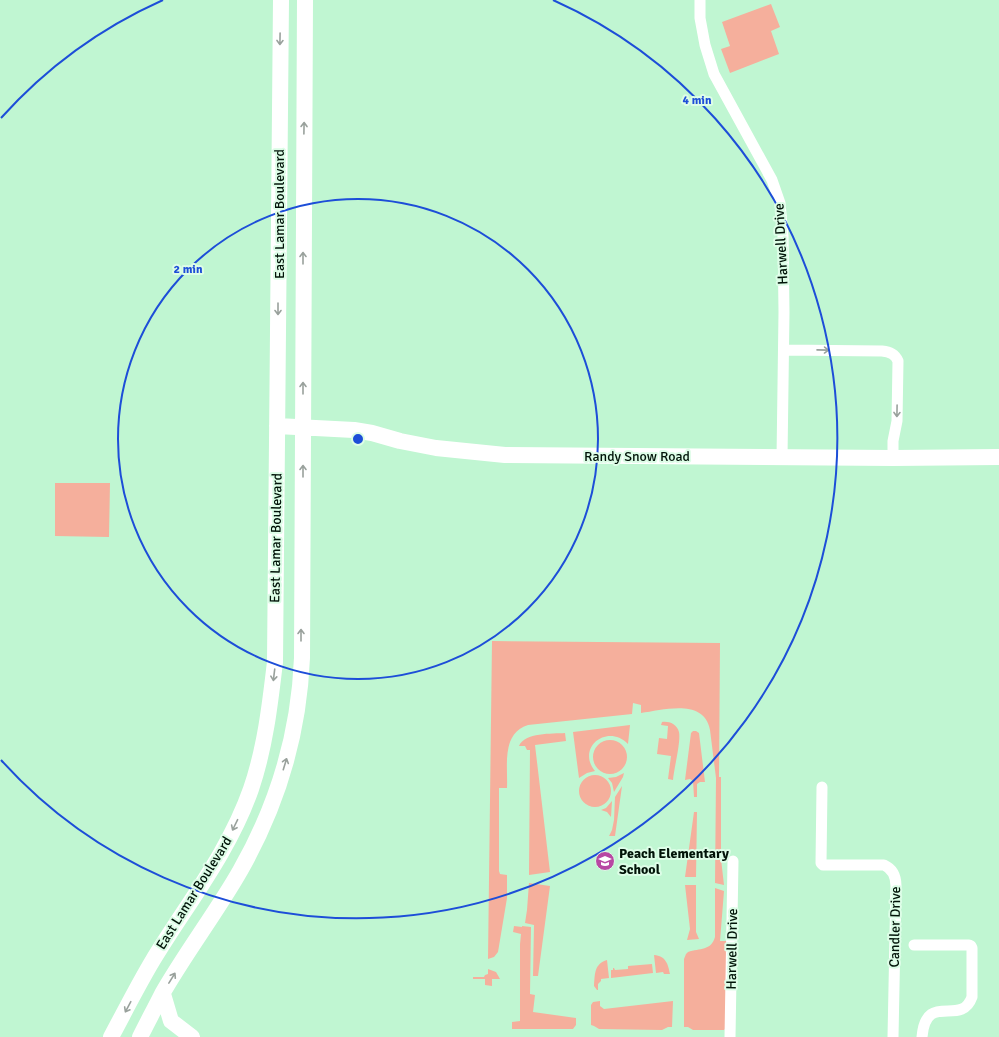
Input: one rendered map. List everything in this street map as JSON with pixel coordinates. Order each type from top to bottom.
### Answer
[{"type":"main road","name":"East Lamar Boulevard","points":[[111,1037],[153,960],[208,877],[237,823],[251,789],[269,716],[275,662],[280,0]]},
{"type":"main road","name":"East Lamar Boulevard","points":[[140,1037],[163,994],[240,871],[274,801],[287,758],[301,687],[305,0]]},
{"type":"main road","name":"Randy Snow Road","points":[[277,426],[354,430],[436,448],[505,455],[782,458],[999,457]]},
{"type":"main road","points":[[251,789],[274,801]]},
{"type":"main road","points":[[163,994],[171,1021],[192,1037]]},
{"type":"street","name":"Harwell Drive","points":[[700,0],[700,18],[705,45],[714,74],[772,180],[780,203],[783,236],[784,350],[782,458]]},
{"type":"street","points":[[784,350],[893,353],[898,361],[897,421],[893,458]]},
{"type":"street","name":"Candler Drive","points":[[822,787],[821,863],[884,865],[888,867],[894,876],[896,886],[893,1037]]},
{"type":"street","name":"Harwell Drive","points":[[730,1037],[733,861]]},
{"type":"street","points":[[914,944],[969,945],[972,948],[972,996],[970,1003],[960,1009],[937,1012],[929,1015],[926,1019],[922,1037]]},
{"type":"shaded area","points":[[771,4],[780,27],[771,31],[779,54],[730,73],[721,49],[730,46],[722,22]]},
{"type":"shaded area","points":[[55,483],[110,483],[109,537],[55,536]]},
{"type":"shaded area","points":[[492,641],[720,643],[719,777],[721,777],[721,859],[724,885],[715,883],[716,778],[710,730],[706,720],[700,713],[682,708],[641,713],[641,705],[633,703],[632,714],[528,725],[519,729],[513,735],[508,751],[507,788],[499,788],[499,871],[500,874],[507,875],[507,898],[498,952],[494,957],[488,959]]},
{"type":"shaded area","points":[[662,722],[672,724],[678,729],[679,732],[679,742],[673,780],[668,779],[671,756],[657,754],[659,738],[667,739],[668,726],[661,725]]},
{"type":"shaded area","points":[[630,725],[628,744],[620,738],[611,736],[603,737],[596,741],[589,754],[590,762],[595,771],[587,773],[579,778],[573,732]]},
{"type":"shaded area","points":[[693,731],[699,733],[705,782],[700,782],[697,784],[697,797],[694,797],[693,781],[690,779],[685,780],[691,733]]},
{"type":"shaded area","points":[[565,733],[566,741],[535,745],[550,872],[529,875],[530,750],[527,750],[525,746],[519,746],[522,741],[533,736]]},
{"type":"shaded area","points":[[613,740],[620,742],[625,747],[627,757],[625,767],[620,772],[607,774],[600,772],[595,767],[593,754],[595,747],[600,742]]},
{"type":"shaded area","points":[[624,773],[614,792],[612,783],[608,778],[616,777]]},
{"type":"shaded area","points":[[592,775],[598,775],[607,779],[611,791],[607,803],[598,807],[592,807],[583,803],[579,794],[579,788],[583,779]]},
{"type":"shaded area","points":[[622,786],[615,836],[609,836],[614,820],[615,797]]},
{"type":"shaded area","points":[[612,801],[611,817],[607,812],[601,810],[606,808]]},
{"type":"shaded area","points":[[694,812],[697,812],[696,877],[685,877]]},
{"type":"shaded area","points":[[529,883],[550,886],[538,976],[533,976],[534,925],[525,923]]},
{"type":"shaded area","points":[[685,885],[696,885],[696,932],[699,939],[687,940],[690,929]]},
{"type":"shaded area","points":[[715,888],[724,891],[720,941],[727,941],[726,1028],[724,1030],[693,1030],[688,1027],[684,1027],[684,959],[688,952],[708,947],[713,942],[715,937]]},
{"type":"shaded area","points":[[514,926],[531,927],[530,994],[535,995],[533,1012],[576,1018],[576,1025],[573,1029],[512,1029],[512,1022],[520,1021],[521,934],[513,932]]},
{"type":"shaded area","points":[[654,955],[661,957],[666,961],[670,974],[664,974],[663,972],[656,973]]},
{"type":"shaded area","points":[[607,960],[609,978],[601,979],[597,990],[594,986],[597,967]]},
{"type":"shaded area","points":[[652,964],[653,973],[611,978],[611,970],[613,970],[613,968],[615,970],[628,969],[628,966]]},
{"type":"shaded area","points":[[488,969],[496,972],[500,979],[492,979],[492,986],[485,985],[485,979],[473,979],[473,977],[484,977],[488,974]]},
{"type":"shaded area","points":[[600,1001],[600,1006],[604,1009],[673,1001],[672,1027],[662,1030],[599,1029],[591,1025],[591,1005],[593,1002]]},
{"type":"place","name":"Peach Elementary School","points":[[605,861]]}]
